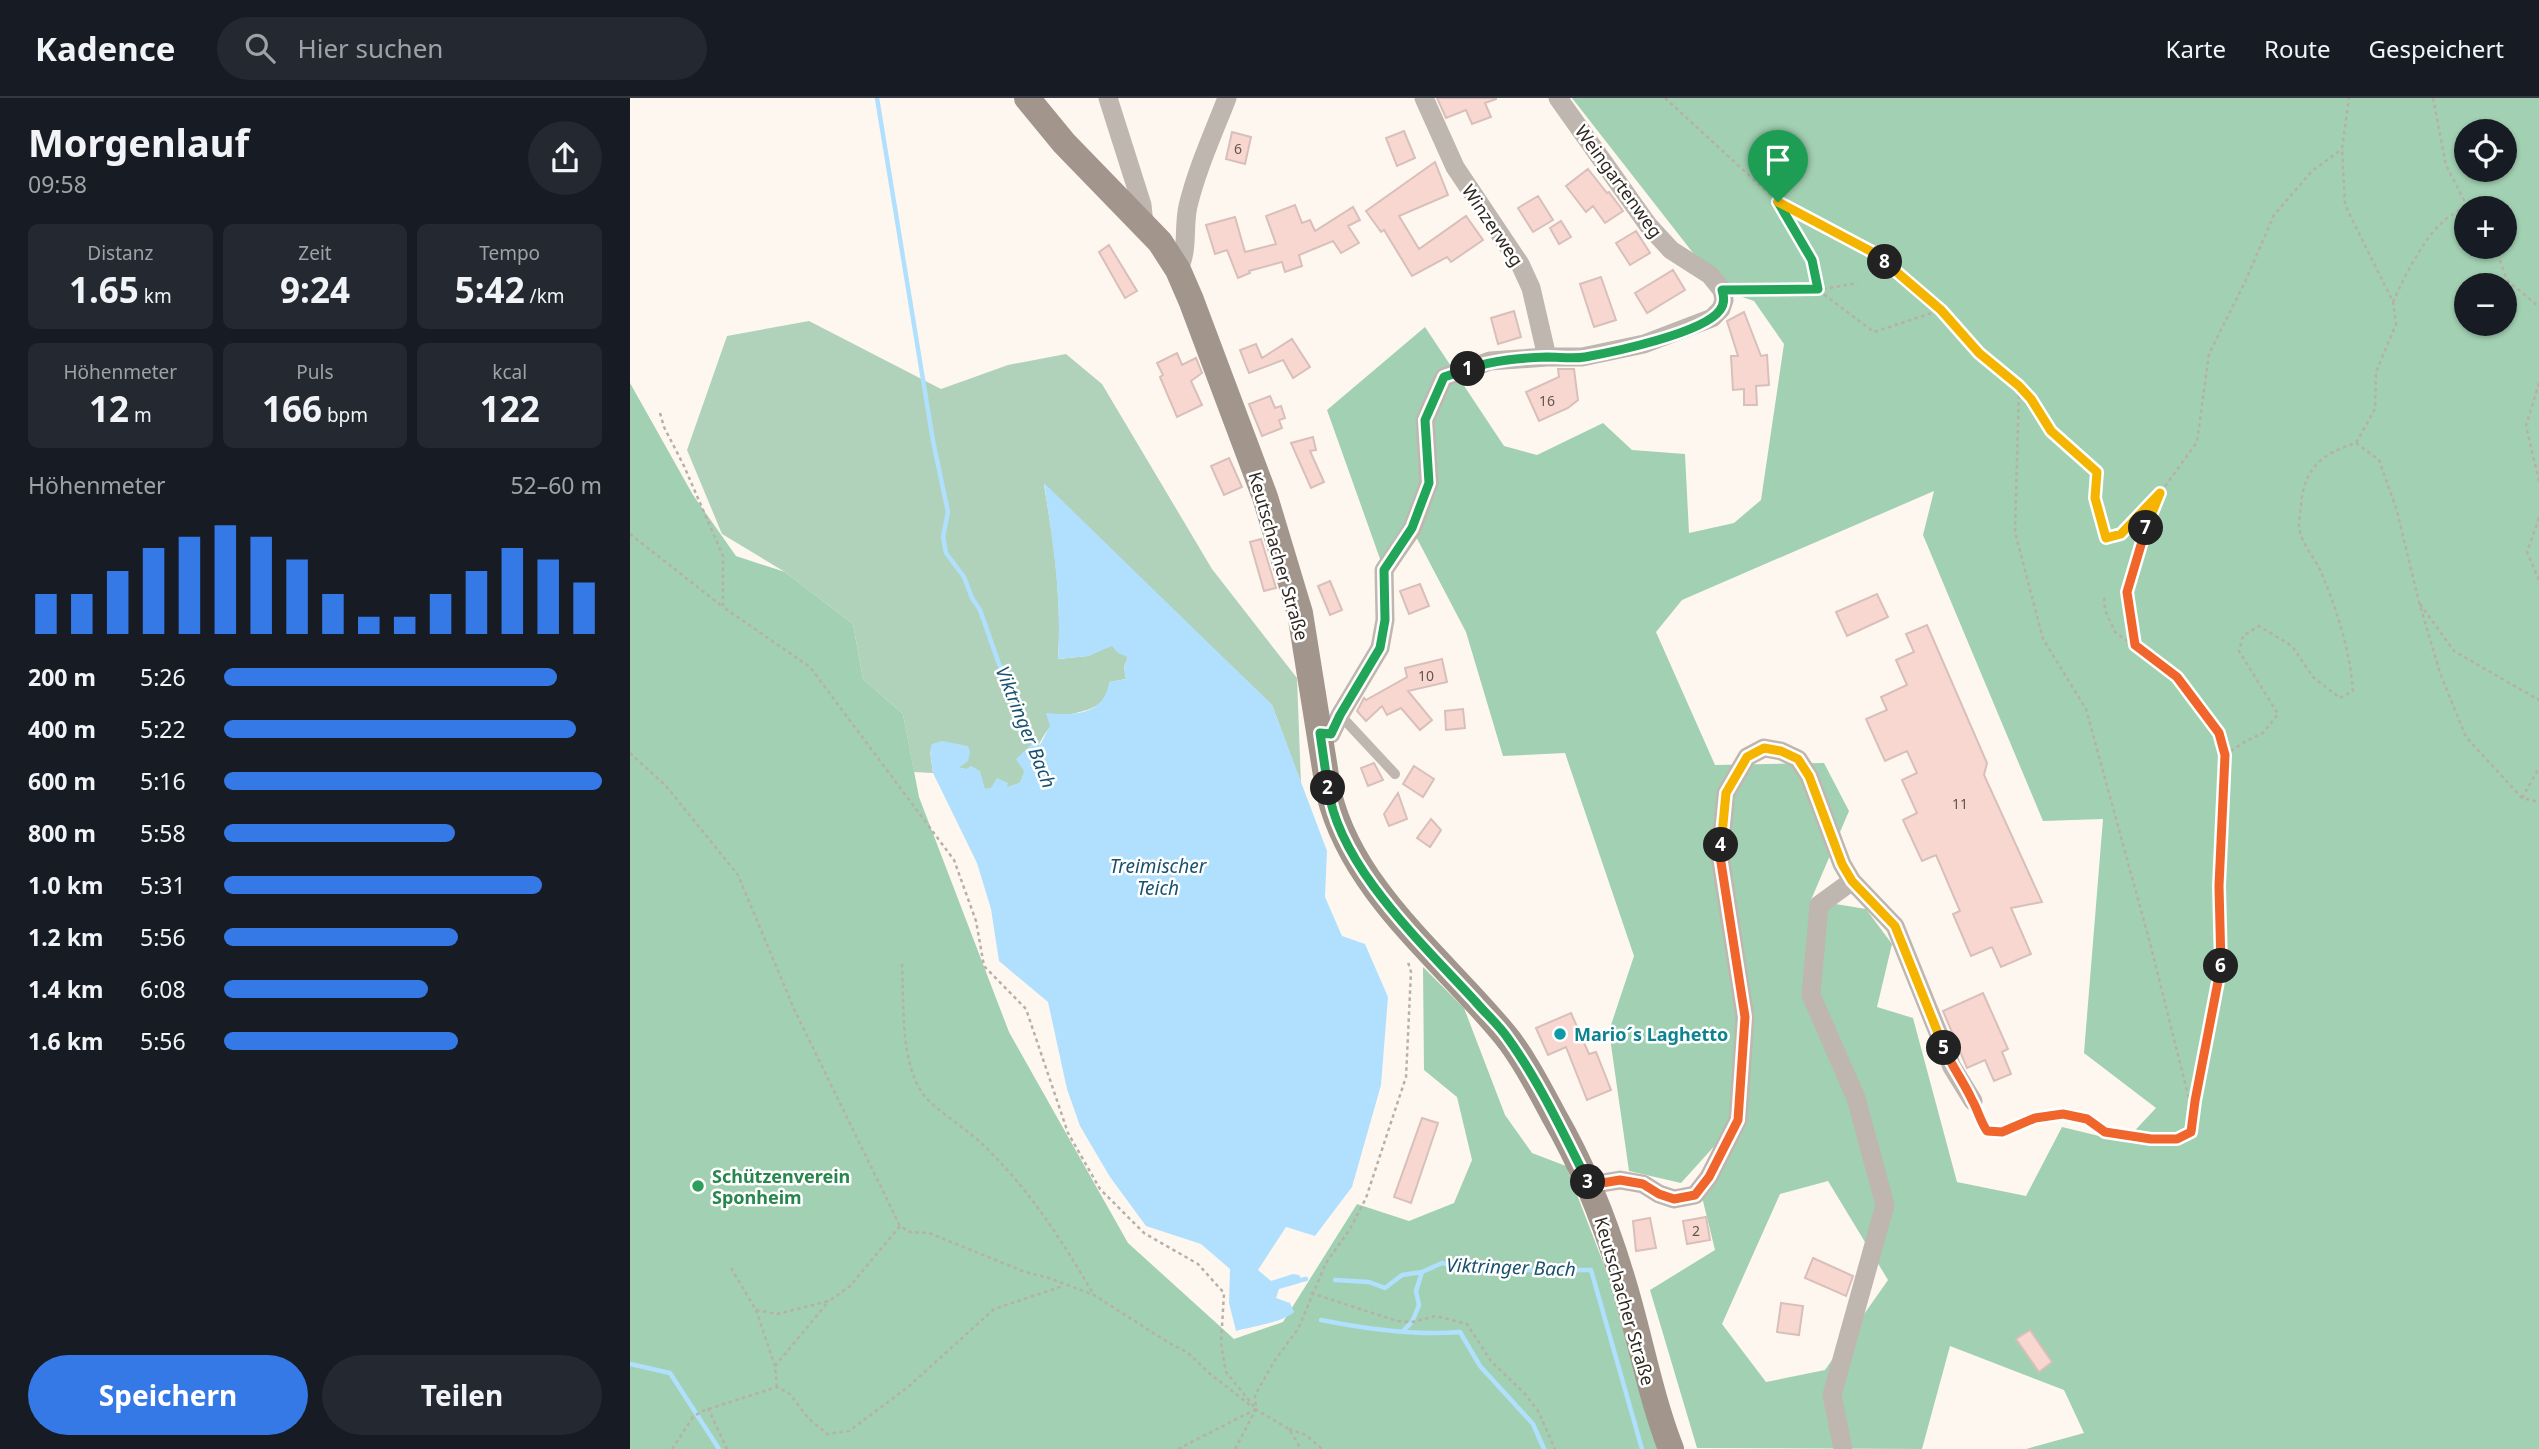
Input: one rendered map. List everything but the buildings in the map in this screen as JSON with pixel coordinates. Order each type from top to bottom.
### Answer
[{"type":"main road","name":"Keutschacher Straße","points":[[1027,98],[1064,142],[1144,224],[1178,270],[1265,497],[1300,613],[1335,820],[1348,848],[1391,909],[1507,1037],[1555,1117],[1590,1185],[1623,1280],[1659,1417],[1671,1449]]},
{"type":"street","points":[[1108,98],[1142,205],[1144,224]]},
{"type":"street","points":[[1178,270],[1184,259],[1187,210],[1195,180],[1227,98]]},
{"type":"street","name":"Winzerweg","points":[[1424,98],[1455,167],[1520,264],[1531,288],[1547,357]]},
{"type":"street","name":"Weingartenweg","points":[[1558,98],[1648,225],[1671,250],[1710,275],[1722,290]]},
{"type":"street","points":[[1320,733],[1331,734],[1380,648],[1385,620],[1384,570],[1412,528],[1429,483],[1425,420],[1444,377],[1490,362],[1582,357],[1644,344],[1712,318],[1721,309],[1724,300],[1722,290]]},
{"type":"street","points":[[1590,1185],[1620,1180],[1643,1184],[1674,1199],[1695,1195],[1709,1177],[1738,1120],[1745,1017],[1720,856],[1726,793],[1747,757],[1764,748],[1781,751],[1798,759],[1809,776],[1842,864],[1852,881],[1895,926],[1952,1067],[1973,1101]]},
{"type":"street","points":[[1843,1449],[1832,1395],[1885,1205],[1856,1098],[1811,995],[1819,905],[1852,881]]},
{"type":"lane","points":[[1340,715],[1395,775]]},
{"type":"path","points":[[1665,98],[1778,202],[1876,254],[1941,310],[1979,353],[2019,386],[2031,399],[2051,431],[2097,472],[2095,498],[2106,538],[2121,534],[2160,493],[2197,442],[2209,354],[2245,282],[2274,215],[2312,171],[2342,149]]},
{"type":"path","points":[[2225,755],[2263,733],[2278,713],[2239,651],[2243,636],[2259,626],[2292,646],[2313,677],[2340,698],[2353,691],[2352,671],[2340,622],[2320,569],[2299,530],[2302,489],[2315,464],[2339,448],[2356,443],[2375,409],[2376,372],[2396,324],[2393,302],[2345,205],[2342,149],[2349,98]]},
{"type":"path","points":[[2433,98],[2446,165],[2461,196]]},
{"type":"path","points":[[1778,202],[1812,260],[1818,289],[1874,332],[1941,310]]},
{"type":"path","points":[[2393,302],[2407,269],[2427,240],[2454,213]]},
{"type":"path","points":[[2499,259],[2507,280],[2539,307]]},
{"type":"path","points":[[1722,290],[1818,289],[1858,283]]},
{"type":"path","points":[[2539,383],[2526,426],[2539,481]]},
{"type":"path","points":[[2019,386],[2015,532],[2043,639],[2085,709],[2150,943],[2193,1114]]},
{"type":"path","points":[[660,413],[723,556],[723,607]]},
{"type":"path","points":[[2356,443],[2379,460],[2397,510],[2418,601],[2440,673],[2466,737],[2522,798],[2539,802]]},
{"type":"path","points":[[2135,645],[2127,592],[2149,518],[2160,493]]},
{"type":"path","points":[[2539,518],[2527,552],[2539,580]]},
{"type":"path","points":[[630,534],[723,607],[810,667],[954,860],[976,921],[984,966],[1026,1010],[1068,1133],[1100,1189],[1144,1233],[1198,1264],[1224,1293],[1221,1344],[1226,1372],[1256,1409]]},
{"type":"path","points":[[1973,1101],[1979,1119],[1987,1131],[2002,1132],[2035,1118],[2063,1114],[2087,1119],[2105,1132],[2151,1139],[2177,1139],[2191,1132],[2222,959],[2219,886],[2225,755],[2219,733],[2177,677],[2115,632],[2105,610],[2105,596]]},
{"type":"path","points":[[2418,601],[2454,651],[2539,700]]},
{"type":"path","points":[[630,753],[666,786],[738,875],[799,1020],[900,1226],[910,1232],[929,1233],[1025,1272],[1094,1295],[1187,1352],[1209,1373],[1256,1409],[1289,1429],[1306,1435],[1322,1449]]},
{"type":"path","points":[[2522,798],[2539,768]]},
{"type":"path","points":[[1235,1449],[1256,1409],[1255,1395],[1275,1360],[1298,1329],[1326,1263],[1350,1229],[1366,1198],[1406,1077],[1411,972],[1407,960]]},
{"type":"path","points":[[902,964],[908,1059],[923,1094],[980,1142],[1029,1193],[1062,1240],[1094,1295]]},
{"type":"path","points":[[775,1366],[829,1301],[850,1286],[900,1226]]},
{"type":"path","points":[[731,1268],[756,1310],[775,1366],[777,1387]]},
{"type":"path","points":[[672,1449],[693,1417],[702,1411],[777,1387],[790,1394],[808,1419],[827,1434],[849,1431],[908,1387],[994,1309],[1065,1285]]},
{"type":"path","points":[[1311,1293],[1397,1321],[1412,1322],[1436,1316],[1467,1324],[1492,1360],[1538,1411],[1555,1449]]},
{"type":"path","points":[[756,1310],[777,1314],[829,1301]]},
{"type":"path","points":[[708,1408],[727,1449]]},
{"type":"path","points":[[1178,1449],[1256,1409]]},
{"type":"path","points":[[1289,1429],[1301,1449]]},
{"type":"green space","points":[[1572,98],[2539,98],[2539,1449],[2026,1449],[2084,1433],[2064,1390],[1950,1346],[1922,1449],[1697,1448],[1650,1290],[1715,1250],[1702,1197],[1737,1121],[1681,1183],[1629,1171],[1609,1031],[1634,956],[1565,753],[1503,756],[1466,632],[1412,529],[1384,570],[1327,410],[1425,327],[1504,446],[1537,455],[1603,423],[1632,450],[1685,454],[1689,533],[1734,523],[1761,500],[1784,344],[1754,301],[1722,290]],"holes":[[[1934,491],[1923,535],[2043,821],[2103,819],[2084,1053],[2156,1108],[2124,1142],[2062,1127],[2026,1196],[1957,1182],[1913,1018],[1877,1007],[1892,944],[1866,909],[1811,900],[1849,811],[1824,763],[1715,765],[1656,632],[1682,600]],[[1828,1181],[1888,1280],[1825,1370],[1766,1382],[1722,1324],[1780,1194]]]},
{"type":"green space","points":[[809,321],[941,389],[1008,365],[1066,354],[1102,384],[1212,569],[1297,678],[1301,783],[1272,705],[1044,485],[1056,572],[1058,659],[1088,656],[1112,645],[1128,657],[1124,667],[1126,679],[1110,682],[1107,694],[1095,707],[1070,715],[1052,725],[1039,744],[1020,783],[1006,788],[985,789],[966,769],[958,768],[930,751],[933,773],[914,772],[903,714],[863,679],[853,624],[785,572],[722,534],[687,450],[727,336]]},
{"type":"green space","points":[[630,383],[693,495],[736,556],[785,572],[853,624],[863,679],[903,714],[919,797],[1009,1032],[1128,1243],[1234,1339],[1283,1322],[1357,1204],[1409,1221],[1454,1203],[1472,1160],[1457,1097],[1424,1070],[1423,967],[1464,1008],[1505,1115],[1532,1153],[1566,1166],[1611,1283],[1662,1449],[630,1449]]},
{"type":"water","name":"Treimischer Teich","points":[[1044,483],[1272,705],[1327,851],[1325,897],[1342,936],[1365,944],[1388,997],[1381,1085],[1352,1187],[1315,1236],[1286,1227],[1258,1270],[1271,1281],[1293,1274],[1299,1275],[1302,1280],[1279,1289],[1276,1298],[1290,1303],[1294,1312],[1267,1324],[1236,1331],[1229,1303],[1230,1269],[1201,1244],[1146,1226],[1110,1177],[1080,1126],[1067,1089],[1048,1002],[999,961],[991,909],[977,863],[933,773],[930,751],[932,744],[942,741],[968,746],[968,761],[959,768],[966,769],[971,766],[980,771],[985,789],[991,788],[997,778],[1008,783],[1007,787],[1020,783],[1024,771],[1016,759],[1033,743],[1040,745],[1050,726],[1046,713],[1086,711],[1101,701],[1109,682],[1126,679],[1124,667],[1128,657],[1118,653],[1112,646],[1088,656],[1058,659],[1058,593]]},
{"type":"waterway","name":"Viktringer Bach","points":[[877,98],[933,441],[948,512],[943,537],[946,553],[964,577],[980,610],[999,664],[1013,689],[1020,717],[1035,748]]},
{"type":"waterway","name":"Viktringer Bach","points":[[1335,1280],[1369,1282],[1385,1288],[1402,1275],[1422,1272],[1442,1263],[1461,1267],[1524,1270],[1591,1270],[1642,1449]]},
{"type":"waterway","points":[[1403,1331],[1412,1322],[1419,1305],[1416,1291],[1422,1272]]},
{"type":"waterway","name":"Viktringer Bach","points":[[1296,1281],[1306,1279]]},
{"type":"waterway","points":[[1321,1320],[1390,1331],[1460,1332],[1480,1366],[1533,1424],[1544,1449]]},
{"type":"waterway","points":[[630,1364],[670,1373],[719,1449]]},
{"type":"place","name":"Mario´s Laghetto","points":[[1560,1034]]},
{"type":"place","name":"Schützenverein Sponheim","points":[[698,1186]]},
{"type":"route","points":[[1778,202],[1876,254],[1941,310],[1979,353],[2019,386],[2031,399],[2051,431],[2097,472],[2095,498],[2106,538],[2121,534],[2160,493],[2149,518],[2127,592],[2135,645],[2177,677],[2219,733],[2225,755],[2219,886],[2222,959],[2191,1132],[2177,1139],[2151,1139],[2105,1132],[2087,1119],[2063,1114],[2035,1118],[2002,1132],[1987,1131],[1979,1119],[1973,1101],[1952,1067],[1895,926],[1852,881],[1842,864],[1809,776],[1798,759],[1781,751],[1764,748],[1747,757],[1726,793],[1720,856],[1745,1017],[1738,1120],[1709,1177],[1695,1195],[1674,1199],[1643,1184],[1620,1180],[1590,1185],[1555,1117],[1507,1037],[1391,909],[1348,848],[1335,820],[1320,733],[1331,734],[1380,648],[1385,620],[1384,570],[1412,528],[1429,483],[1425,420],[1444,377],[1490,362],[1582,357],[1644,344],[1712,318],[1721,309],[1724,300],[1722,290],[1818,289],[1812,260],[1778,202]]}]
